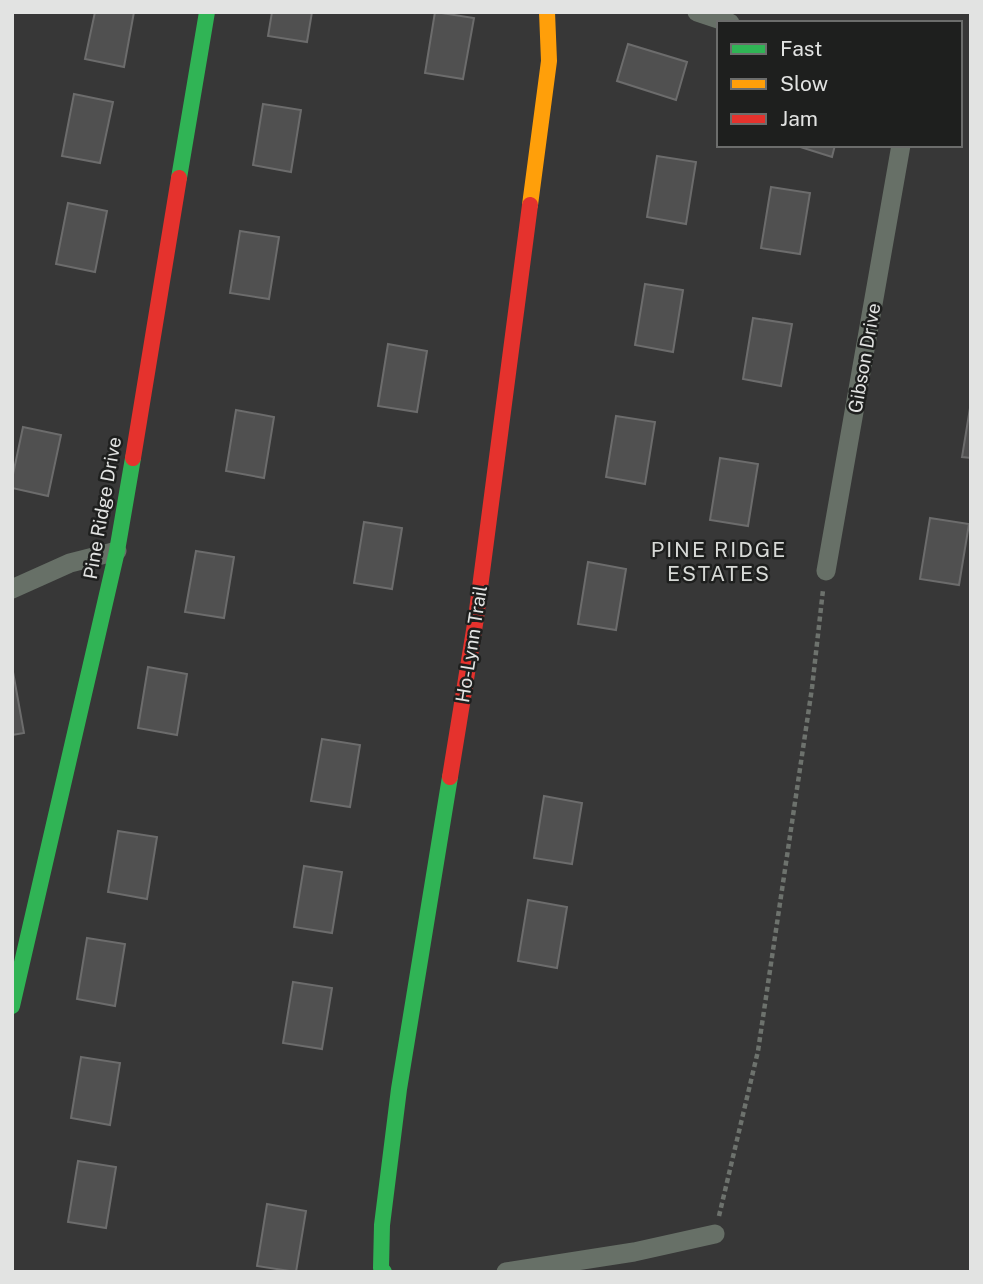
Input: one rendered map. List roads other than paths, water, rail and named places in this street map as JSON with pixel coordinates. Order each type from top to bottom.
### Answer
[{"type":"street","name":"Pine Ridge Drive","points":[[12,1006],[117,551],[207,12]]},
{"type":"street","name":"Ho-Lynn Trail","points":[[384,1272],[381,1268],[382,1225],[399,1088],[476,618],[548,61],[547,12]]},
{"type":"street","points":[[697,12],[724,21]]},
{"type":"street","name":"Gibson Drive","points":[[826,571],[901,147]]},
{"type":"street","points":[[12,589],[70,563],[117,551]]},
{"type":"street","points":[[506,1272],[634,1252],[715,1234]]},
{"type":"district","name":"PINE RIDGE ESTATES","points":[[719,561]]}]
